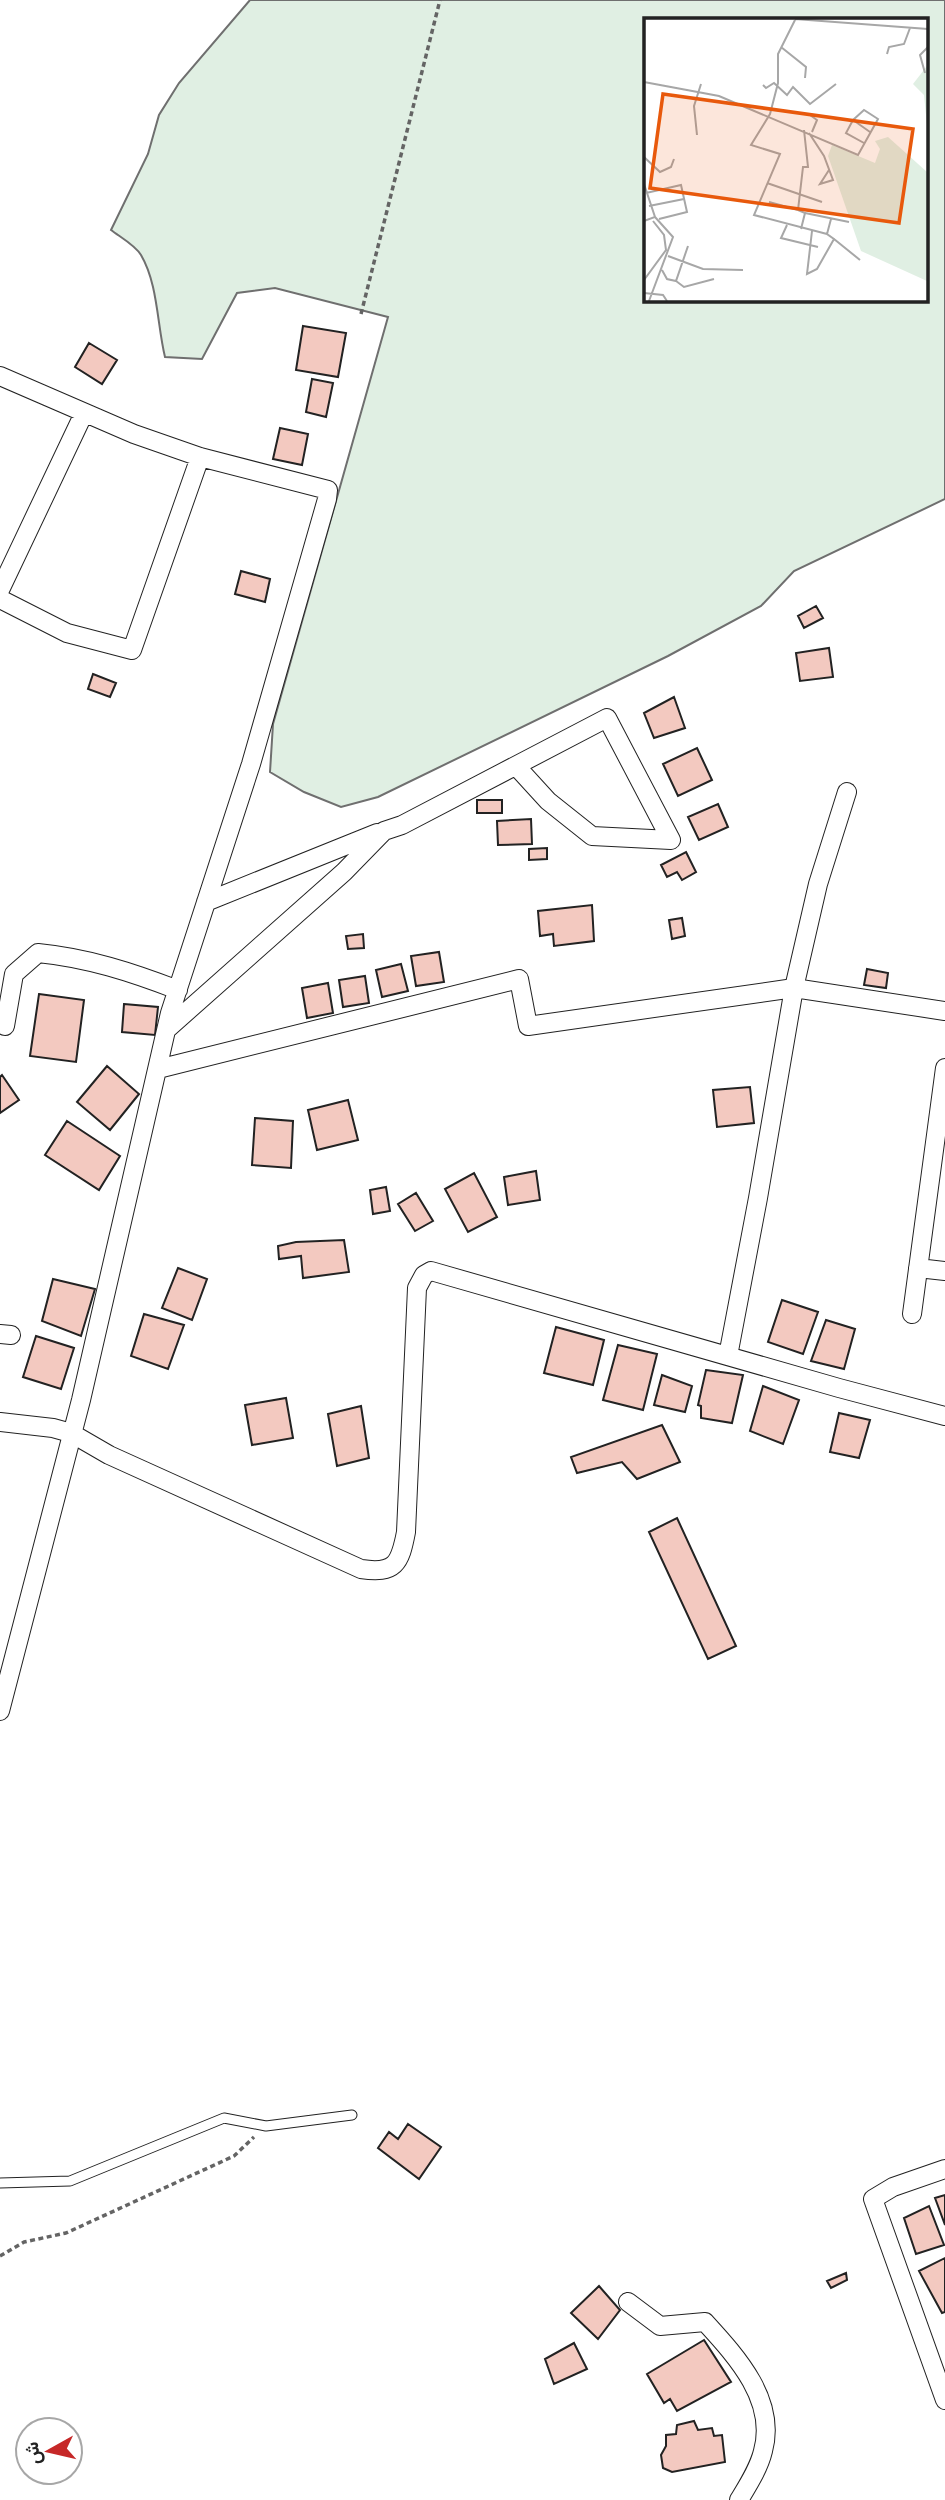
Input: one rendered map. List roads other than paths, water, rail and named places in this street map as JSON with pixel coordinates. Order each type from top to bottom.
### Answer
[{"type":"street","points":[[0,376],[134,434],[200,457],[328,490],[251,764],[166,1030],[81,1400],[0,1711]]},
{"type":"street","points":[[0,590],[84,413]]},
{"type":"street","points":[[0,598],[67,633],[132,650],[200,457]]},
{"type":"street","points":[[206,902],[401,825],[607,718],[671,840],[592,836],[548,801],[516,766]]},
{"type":"street","points":[[728,1356],[794,988],[818,884],[847,792]]},
{"type":"street","points":[[166,1030],[344,872],[384,831]]},
{"type":"street","points":[[5,1026],[13,974],[38,953],[74,956],[124,970],[178,990]]},
{"type":"street","points":[[158,1069],[519,979],[528,1026],[794,988],[945,1011]]},
{"type":"street","points":[[912,1314],[945,1068]]},
{"type":"street","points":[[918,1268],[945,1271]]},
{"type":"street","points":[[0,1422],[53,1428],[71,1433],[109,1455],[361,1569],[381,1572],[393,1565],[402,1553],[417,1288],[424,1275],[431,1271],[945,1416]]},
{"type":"street","points":[[945,2169],[893,2187],[873,2199],[945,2400]]},
{"type":"street","points":[[628,2302],[660,2326],[705,2322],[740,2361],[765,2412],[766,2425],[763,2452],[738,2500]]},
{"type":"lane","points":[[0,2183],[70,2181],[223,2118],[266,2126],[352,2115]]}]
